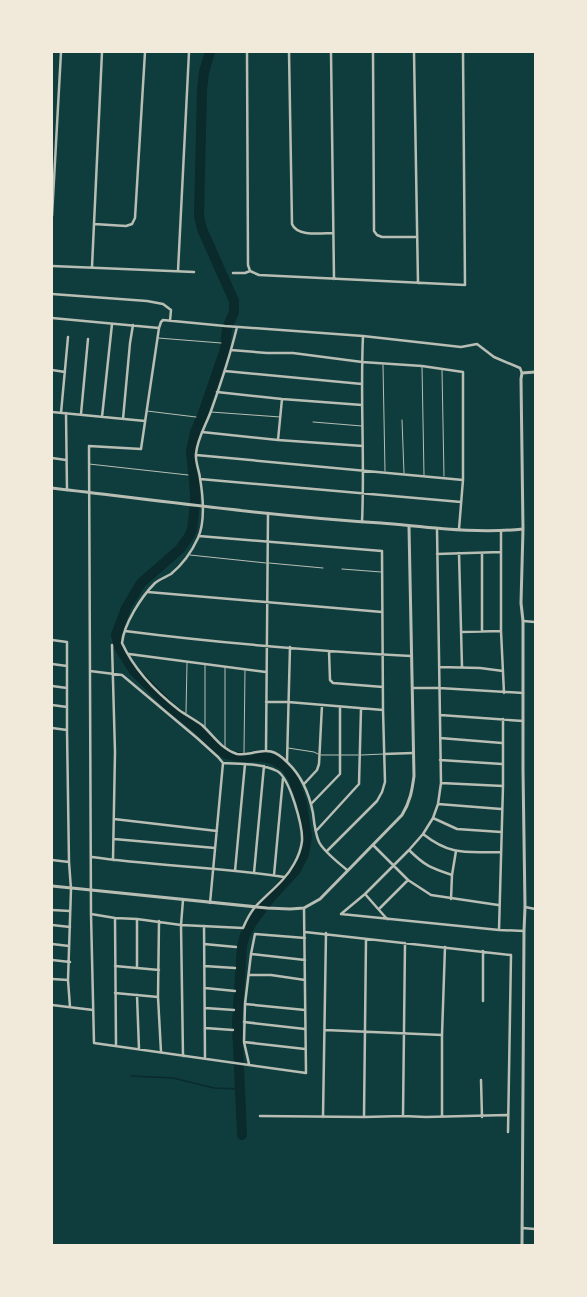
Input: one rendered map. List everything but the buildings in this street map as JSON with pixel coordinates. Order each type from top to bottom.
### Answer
[{"type":"street","points":[[52,216],[61,52]]},
{"type":"street","points":[[92,268],[102,52]]},
{"type":"street","points":[[94,224],[126,226],[132,224],[135,218],[145,52]]},
{"type":"street","points":[[178,271],[189,52]]},
{"type":"street","points":[[247,52],[248,265],[250,271]]},
{"type":"street","points":[[289,52],[292,224],[296,230],[301,233],[333,232]]},
{"type":"street","points":[[331,52],[334,280]]},
{"type":"street","points":[[372,52],[374,231],[377,235],[382,237],[417,237]]},
{"type":"street","points":[[414,52],[418,283]]},
{"type":"street","points":[[233,273],[245,273],[250,271],[259,275],[334,280],[465,285],[463,52]]},
{"type":"street","points":[[52,266],[194,272]]},
{"type":"street","points":[[52,294],[160,303],[168,306],[171,310],[170,321]]},
{"type":"street","points":[[52,318],[159,328]]},
{"type":"street","points":[[304,908],[306,1073],[94,1043],[91,914],[92,856],[89,446],[141,449],[157,338],[159,328],[163,320],[363,336],[461,346],[477,344],[494,357],[520,368],[522,373],[523,529],[521,603],[523,621],[525,908],[522,1245]]},
{"type":"street","points":[[102,417],[112,324]]},
{"type":"street","points":[[123,419],[133,325]]},
{"type":"street","points":[[237,327],[225,371],[202,432],[196,455],[203,506],[199,536],[189,555],[171,574],[156,582],[147,592],[134,611],[122,643],[141,673],[166,698],[205,729],[225,748],[237,754],[244,755],[273,751],[287,762],[298,774],[304,784],[311,804],[320,843],[327,852],[347,870]]},
{"type":"street","points":[[362,522],[364,493],[362,405],[363,336]]},
{"type":"street","points":[[61,412],[68,337]]},
{"type":"street","points":[[81,414],[88,339]]},
{"type":"street","points":[[231,350],[267,353],[293,353],[362,362],[422,366],[462,372],[463,480],[459,529]]},
{"type":"street","points":[[52,370],[65,372]]},
{"type":"street","points":[[225,371],[362,384]]},
{"type":"street","points":[[522,373],[535,372]]},
{"type":"street","points":[[217,392],[362,405]]},
{"type":"street","points":[[278,440],[282,399]]},
{"type":"street","points":[[52,412],[145,421]]},
{"type":"street","points":[[66,413],[67,490]]},
{"type":"street","points":[[202,432],[278,440],[363,446]]},
{"type":"street","points":[[196,455],[444,477],[463,480]]},
{"type":"street","points":[[52,458],[66,460]]},
{"type":"street","points":[[200,479],[461,502]]},
{"type":"street","points":[[52,488],[193,505],[409,527],[501,532],[523,529]]},
{"type":"street","points":[[266,751],[268,513]]},
{"type":"street","points":[[52,886],[261,908],[304,908],[320,899],[402,815],[408,806],[411,797],[414,776],[413,688],[410,656],[409,527]]},
{"type":"street","points":[[437,529],[440,760],[442,783],[438,804],[433,818],[423,834],[409,850],[365,894],[341,914],[499,930],[524,931]]},
{"type":"street","points":[[501,532],[501,631],[504,693]]},
{"type":"street","points":[[199,536],[382,551],[382,710],[385,782],[377,801],[327,852]]},
{"type":"street","points":[[437,554],[501,552]]},
{"type":"street","points":[[482,553],[482,631]]},
{"type":"street","points":[[459,554],[462,667]]},
{"type":"street","points":[[147,592],[382,612]]},
{"type":"street","points":[[523,621],[535,622]]},
{"type":"street","points":[[461,632],[501,631]]},
{"type":"street","points":[[125,632],[267,646],[410,656]]},
{"type":"street","points":[[52,640],[67,642],[69,862],[71,889],[69,946],[70,962],[68,980],[70,1007]]},
{"type":"street","points":[[112,645],[115,752],[113,860]]},
{"type":"street","points":[[287,762],[290,647]]},
{"type":"street","points":[[329,651],[330,680],[333,683],[383,687]]},
{"type":"street","points":[[128,654],[266,672]]},
{"type":"street","points":[[52,664],[67,666]]},
{"type":"street","points":[[439,667],[503,670]]},
{"type":"street","points":[[90,672],[122,674],[197,738],[223,763],[210,903]]},
{"type":"street","points":[[52,686],[67,688]]},
{"type":"street","points":[[413,688],[523,693]]},
{"type":"street","points":[[266,702],[288,702],[382,710]]},
{"type":"street","points":[[52,705],[67,707]]},
{"type":"street","points":[[304,784],[317,770],[320,755],[322,705]]},
{"type":"street","points":[[311,804],[340,774],[340,707]]},
{"type":"street","points":[[316,831],[359,784],[361,709]]},
{"type":"street","points":[[440,715],[523,721]]},
{"type":"street","points":[[499,930],[498,905],[503,786],[503,719]]},
{"type":"street","points":[[52,728],[67,730]]},
{"type":"street","points":[[440,738],[502,743]]},
{"type":"street","points":[[384,754],[413,753]]},
{"type":"street","points":[[440,760],[502,764]]},
{"type":"street","points":[[91,914],[181,925],[242,928],[255,907],[292,869],[301,848],[302,836],[297,813],[283,777],[278,772],[264,766],[223,763]]},
{"type":"street","points":[[235,871],[245,764]]},
{"type":"street","points":[[254,873],[264,766]]},
{"type":"street","points":[[274,876],[283,777]]},
{"type":"street","points":[[442,783],[503,786]]},
{"type":"street","points":[[438,804],[502,810]]},
{"type":"street","points":[[433,818],[457,829],[501,832]]},
{"type":"street","points":[[114,819],[217,831]]},
{"type":"street","points":[[423,834],[435,843],[456,851],[500,852]]},
{"type":"street","points":[[114,839],[215,848]]},
{"type":"street","points":[[373,845],[408,880],[431,895],[498,905]]},
{"type":"street","points":[[409,850],[418,859],[430,867],[452,875]]},
{"type":"street","points":[[451,899],[452,875],[456,851]]},
{"type":"street","points":[[92,856],[113,860],[213,868],[284,877]]},
{"type":"street","points":[[52,860],[69,862]]},
{"type":"street","points":[[379,909],[408,880]]},
{"type":"street","points":[[365,894],[388,919]]},
{"type":"street","points":[[183,900],[181,925],[183,1056]]},
{"type":"street","points":[[525,908],[535,909]]},
{"type":"street","points":[[52,910],[70,911]]},
{"type":"street","points":[[115,918],[116,1045]]},
{"type":"street","points":[[137,919],[137,968]]},
{"type":"street","points":[[159,922],[158,997],[161,1052]]},
{"type":"street","points":[[52,925],[70,927]]},
{"type":"street","points":[[204,926],[205,1058]]},
{"type":"street","points":[[305,932],[326,933],[366,939],[511,955],[507,1115],[508,1132]]},
{"type":"street","points":[[323,1117],[326,933]]},
{"type":"street","points":[[247,1064],[244,1042],[245,1004],[255,934],[305,938]]},
{"type":"street","points":[[364,1117],[366,939]]},
{"type":"street","points":[[403,1116],[405,943]]},
{"type":"street","points":[[52,944],[69,946]]},
{"type":"street","points":[[204,944],[236,947]]},
{"type":"street","points":[[442,1116],[442,1035],[445,947]]},
{"type":"street","points":[[483,951],[483,1001]]},
{"type":"street","points":[[251,954],[305,960]]},
{"type":"street","points":[[52,960],[70,962]]},
{"type":"street","points":[[115,966],[159,970]]},
{"type":"street","points":[[204,966],[235,968]]},
{"type":"street","points":[[249,975],[271,975],[305,980]]},
{"type":"street","points":[[52,979],[68,980]]},
{"type":"street","points":[[204,988],[235,991]]},
{"type":"street","points":[[115,993],[158,997]]},
{"type":"street","points":[[137,994],[139,1049]]},
{"type":"street","points":[[245,1004],[306,1010]]},
{"type":"street","points":[[52,1005],[93,1010]]},
{"type":"street","points":[[205,1008],[234,1010]]},
{"type":"street","points":[[244,1022],[305,1029]]},
{"type":"street","points":[[205,1028],[233,1030]]},
{"type":"street","points":[[325,1030],[442,1035]]},
{"type":"street","points":[[244,1042],[305,1048]]},
{"type":"street","points":[[481,1080],[482,1117]]},
{"type":"street","points":[[260,1116],[482,1117],[507,1115]]},
{"type":"street","points":[[522,1228],[535,1229]]},
{"type":"lane","points":[[157,338],[221,343]]},
{"type":"lane","points":[[383,363],[385,472]]},
{"type":"lane","points":[[422,366],[424,476]]},
{"type":"lane","points":[[442,369],[444,477]]},
{"type":"lane","points":[[147,411],[196,417]]},
{"type":"lane","points":[[210,412],[280,417]]},
{"type":"lane","points":[[402,420],[404,474]]},
{"type":"lane","points":[[313,422],[363,426]]},
{"type":"lane","points":[[89,464],[188,475]]},
{"type":"lane","points":[[189,555],[323,568]]},
{"type":"lane","points":[[342,569],[382,572]]},
{"type":"lane","points":[[186,715],[187,662]]},
{"type":"lane","points":[[205,664],[205,729]]},
{"type":"lane","points":[[225,748],[226,667]]},
{"type":"lane","points":[[244,755],[245,670]]},
{"type":"lane","points":[[287,748],[314,752],[320,755],[384,754]]},
{"type":"waterway","points":[[210,52],[204,72],[202,90],[199,216],[202,229],[234,301],[234,312],[227,328],[225,349],[195,432],[191,451],[195,493],[192,530],[180,549],[141,583],[126,608],[116,635],[119,647],[134,671],[169,706],[197,728],[217,748],[226,754],[238,757],[263,757],[273,759],[286,767],[293,778],[302,803],[307,837],[304,854],[296,870],[271,897],[253,921],[245,935],[242,946],[237,1023],[242,1135]]},
{"type":"waterway","points":[[131,1076],[173,1078],[214,1088],[240,1089]]}]
